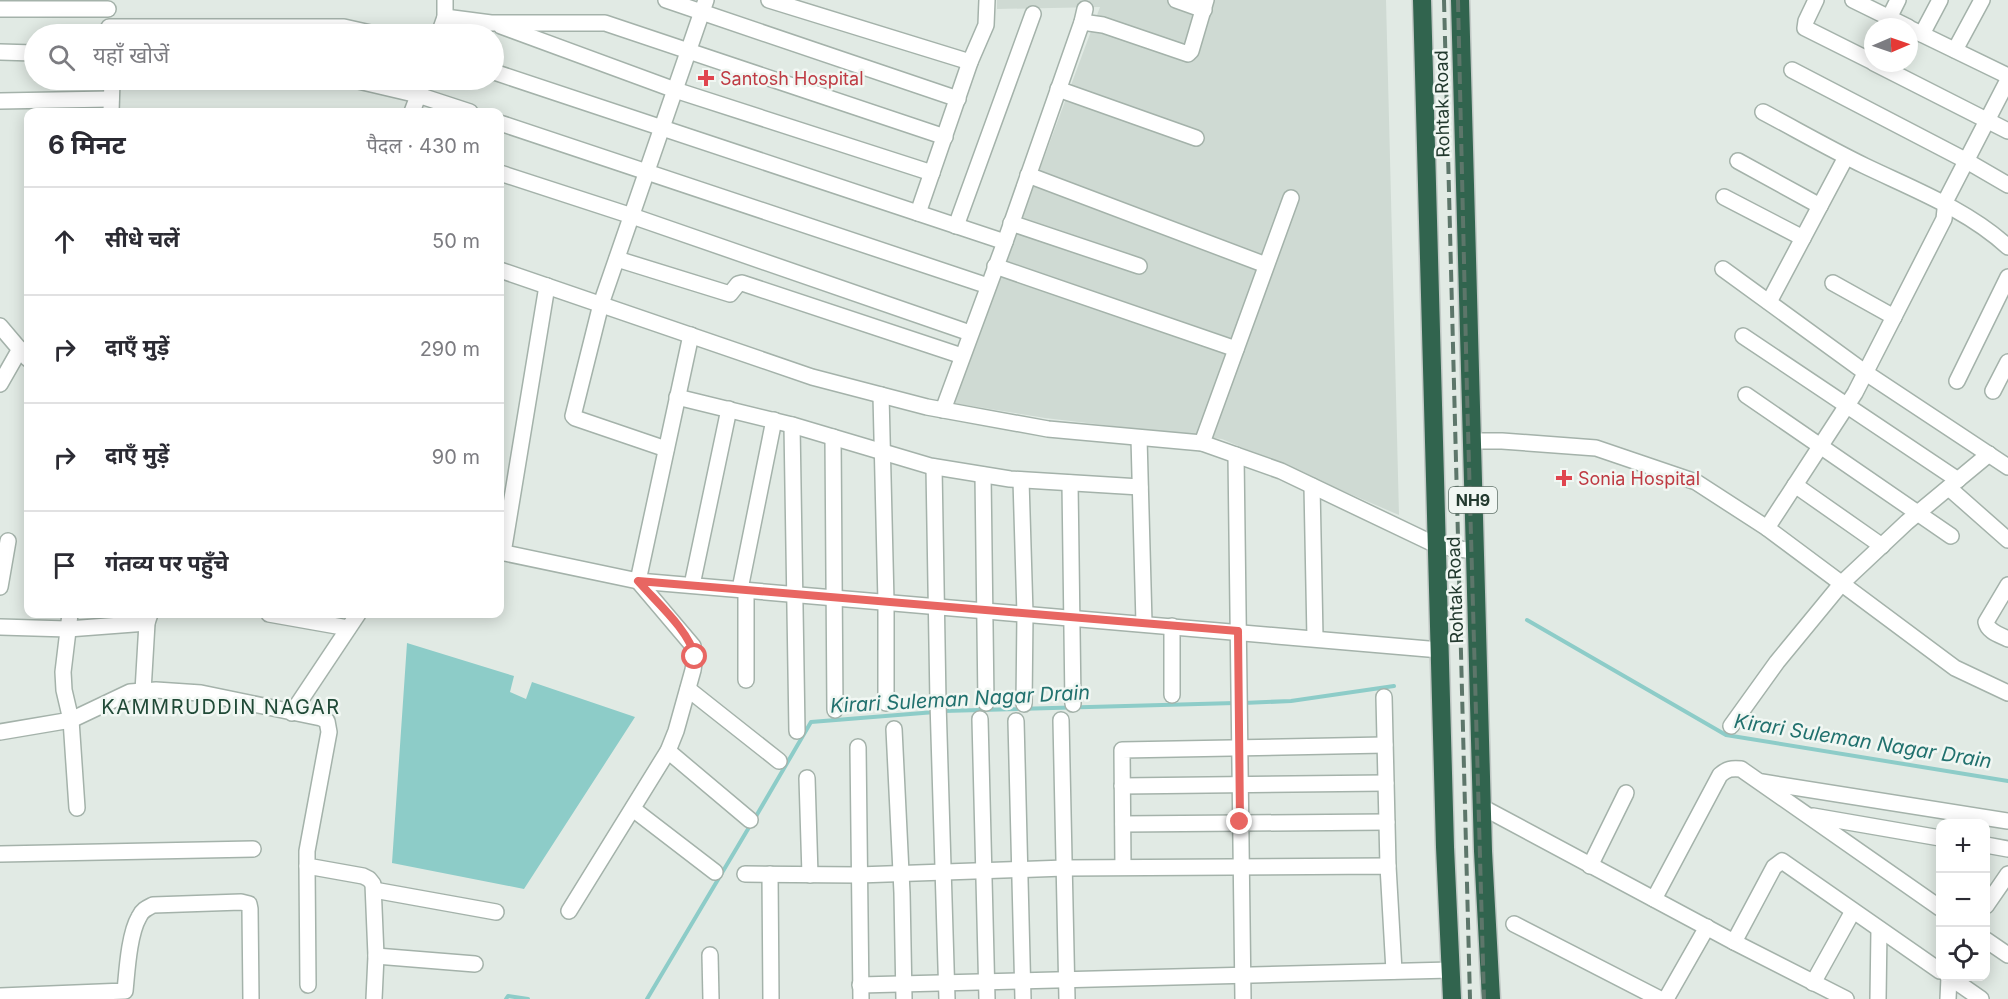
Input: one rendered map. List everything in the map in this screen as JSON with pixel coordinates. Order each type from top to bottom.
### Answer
[{"type":"highway","name":"Rohtak Road","points":[[1422,0],[1445,847],[1452,999]]},
{"type":"highway","name":"Rohtak Road","points":[[1460,0],[1474,551],[1491,999]]},
{"type":"street","points":[[443,24],[445,0]]},
{"type":"street","points":[[666,0],[704,6],[957,99]]},
{"type":"street","points":[[769,0],[970,62]]},
{"type":"street","points":[[918,213],[970,62],[987,20],[987,0]]},
{"type":"street","points":[[943,410],[1005,242],[1083,16],[1188,54],[1191,51],[1205,5],[1176,0]]},
{"type":"street","points":[[1816,0],[1805,28],[1864,58]]},
{"type":"street","points":[[1853,0],[1889,18],[1898,0]]},
{"type":"street","points":[[1918,24],[1940,0]]},
{"type":"street","points":[[1956,50],[1982,0]]},
{"type":"street","points":[[0,9],[108,5],[109,24]]},
{"type":"street","points":[[666,449],[574,418],[602,304],[704,6]]},
{"type":"street","points":[[956,226],[1033,14]]},
{"type":"street","points":[[445,17],[491,23],[598,22],[945,137]]},
{"type":"street","points":[[504,28],[675,90],[932,173]]},
{"type":"street","points":[[1767,528],[1866,373],[1944,219],[1944,204],[2008,78],[1918,32]]},
{"type":"street","points":[[0,52],[24,53]]},
{"type":"street","points":[[1792,70],[1965,160],[2008,185]]},
{"type":"street","points":[[1892,72],[2008,131]]},
{"type":"street","points":[[504,75],[1005,242]]},
{"type":"street","points":[[1058,88],[1196,138]]},
{"type":"street","points":[[0,101],[111,106],[112,90]]},
{"type":"street","points":[[397,90],[458,108]]},
{"type":"street","points":[[413,108],[420,90]]},
{"type":"street","points":[[1763,112],[1846,157],[1944,204],[1997,237],[2008,247]]},
{"type":"street","points":[[504,124],[988,286]]},
{"type":"street","points":[[1769,302],[1846,157]]},
{"type":"street","points":[[1738,161],[1820,206]]},
{"type":"street","points":[[504,174],[970,333]]},
{"type":"street","points":[[1028,175],[1266,266]]},
{"type":"street","points":[[1724,197],[1803,238]]},
{"type":"street","points":[[1202,443],[1291,198]]},
{"type":"street","points":[[1011,223],[1138,266]]},
{"type":"street","points":[[617,259],[730,294],[738,284],[742,283],[962,356]]},
{"type":"street","points":[[995,266],[1236,350]]},
{"type":"street","points":[[1723,269],[1866,373],[2008,467]]},
{"type":"street","points":[[504,271],[812,377],[881,395],[943,410],[1048,429],[1202,443],[1281,471],[1438,546],[1474,551]]},
{"type":"street","points":[[1957,381],[2008,277]]},
{"type":"street","points":[[1833,283],[1894,317]]},
{"type":"street","points":[[504,535],[548,286]]},
{"type":"street","points":[[0,326],[24,354],[0,384]]},
{"type":"street","points":[[638,581],[691,335]]},
{"type":"street","points":[[1743,336],[1846,406],[1953,484],[2008,540]]},
{"type":"street","points":[[1993,391],[2008,362]]},
{"type":"street","points":[[881,395],[886,703]]},
{"type":"street","points":[[1746,395],[1951,536]]},
{"type":"street","points":[[677,397],[774,420],[934,467],[1021,480],[1140,487]]},
{"type":"street","points":[[692,585],[729,410]]},
{"type":"street","points":[[746,680],[743,590],[774,420]]},
{"type":"street","points":[[792,425],[797,731]]},
{"type":"street","points":[[833,437],[835,710]]},
{"type":"street","points":[[1139,438],[1143,623]]},
{"type":"street","points":[[1471,441],[1596,448],[1696,482],[1767,528],[1955,668],[2008,693]]},
{"type":"street","points":[[1731,726],[1777,662],[1842,583],[1919,512],[1989,454]]},
{"type":"street","points":[[1236,455],[1243,999]]},
{"type":"street","points":[[934,467],[947,999]]},
{"type":"street","points":[[983,475],[986,703]]},
{"type":"street","points":[[1021,480],[1025,614],[1024,704]]},
{"type":"street","points":[[1070,483],[1073,704]]},
{"type":"street","points":[[1796,485],[1882,546]]},
{"type":"street","points":[[1312,486],[1315,638]]},
{"type":"street","points":[[0,587],[8,541]]},
{"type":"street","points":[[504,553],[638,581],[1440,650]]},
{"type":"street","points":[[569,911],[668,751],[676,731],[695,657],[693,646],[638,581]]},
{"type":"street","points":[[2008,585],[1986,622],[1990,630],[2008,639]]},
{"type":"street","points":[[0,627],[69,621],[148,618],[143,691]]},
{"type":"street","points":[[292,618],[348,628]]},
{"type":"street","points":[[292,712],[355,618]]},
{"type":"street","points":[[69,621],[63,672],[64,690],[71,720],[77,808]]},
{"type":"street","points":[[1172,626],[1172,695]]},
{"type":"street","points":[[688,689],[779,761]]},
{"type":"street","points":[[0,732],[71,720],[130,692],[143,691],[201,693],[327,721],[329,726],[307,851],[308,985]]},
{"type":"street","points":[[1384,697],[1388,866],[1394,971]]},
{"type":"street","points":[[980,719],[987,999]]},
{"type":"street","points":[[1061,720],[1067,999]]},
{"type":"street","points":[[1016,721],[1023,999]]},
{"type":"street","points":[[894,729],[904,992]]},
{"type":"street","points":[[1123,867],[1122,750],[1385,746]]},
{"type":"street","points":[[858,747],[860,992],[904,992],[947,983],[1451,970]]},
{"type":"street","points":[[668,751],[750,820]]},
{"type":"street","points":[[1654,899],[1720,775],[1726,769],[1733,768],[1741,769],[1936,905]]},
{"type":"street","points":[[807,778],[810,875]]},
{"type":"street","points":[[1757,781],[2008,821]]},
{"type":"street","points":[[1122,786],[1386,783]]},
{"type":"street","points":[[1590,866],[1626,793]]},
{"type":"street","points":[[1482,807],[1734,942],[1846,999]]},
{"type":"street","points":[[633,809],[715,872]]},
{"type":"street","points":[[1807,815],[1936,837]]},
{"type":"street","points":[[1123,824],[1387,822]]},
{"type":"street","points":[[1990,846],[2008,849]]},
{"type":"street","points":[[0,854],[253,849]]},
{"type":"street","points":[[1734,942],[1774,867],[1782,861],[1936,968]]},
{"type":"street","points":[[307,866],[363,876],[373,884],[376,956],[374,999]]},
{"type":"street","points":[[745,874],[944,873],[1123,867],[1388,866]]},
{"type":"street","points":[[770,874],[771,999]]},
{"type":"street","points":[[2002,895],[2008,874]]},
{"type":"street","points":[[374,890],[496,912]]},
{"type":"street","points":[[0,996],[125,995],[135,930],[145,908],[153,905],[242,902],[249,904],[250,909],[251,999]]},
{"type":"street","points":[[1813,983],[1853,911]]},
{"type":"street","points":[[1514,924],[1660,999]]},
{"type":"street","points":[[1666,999],[1707,927]]},
{"type":"street","points":[[1878,999],[1879,929]]},
{"type":"street","points":[[1990,943],[2008,955]]},
{"type":"street","points":[[710,955],[711,999]]},
{"type":"street","points":[[376,956],[475,964]]},
{"type":"street","points":[[1948,999],[1949,981]]},
{"type":"street","points":[[1955,981],[1980,999]]},
{"type":"shaded area","points":[[997,0],[1386,0],[1399,515],[1222,439],[1045,418],[953,403],[1100,7],[997,9]]},
{"type":"water","points":[[407,643],[514,676],[510,692],[526,699],[532,682],[635,717],[524,889],[392,863]]},
{"type":"waterway","name":"Kirari Suleman Nagar Drain","points":[[1527,620],[1726,735],[2008,781]]},
{"type":"waterway","name":"Kirari Suleman Nagar Drain","points":[[1243,703],[1291,701],[1394,686]]},
{"type":"waterway","name":"Kirari Suleman Nagar Drain","points":[[943,711],[1235,703]]},
{"type":"waterway","name":"Kirari Suleman Nagar Drain","points":[[755,818],[811,722],[935,712]]},
{"type":"waterway","name":"Kirari Suleman Nagar Drain","points":[[647,999],[751,824]]},
{"type":"waterway","name":"Kirari Suleman Nagar Drain","points":[[506,999],[508,996],[528,999]]},
{"type":"railway","points":[[1444,0],[1470,999]]},
{"type":"railway","points":[[1458,0],[1484,999]]},
{"type":"place","name":"Santosh Hospital","points":[[706,78]]},
{"type":"place","name":"Sonia Hospital","points":[[1564,478]]},
{"type":"district","name":"KAMMRUDDIN NAGAR","points":[[221,707]]},
{"type":"route","points":[[695,657],[693,646],[638,581],[1238,631],[1240,822]]}]
